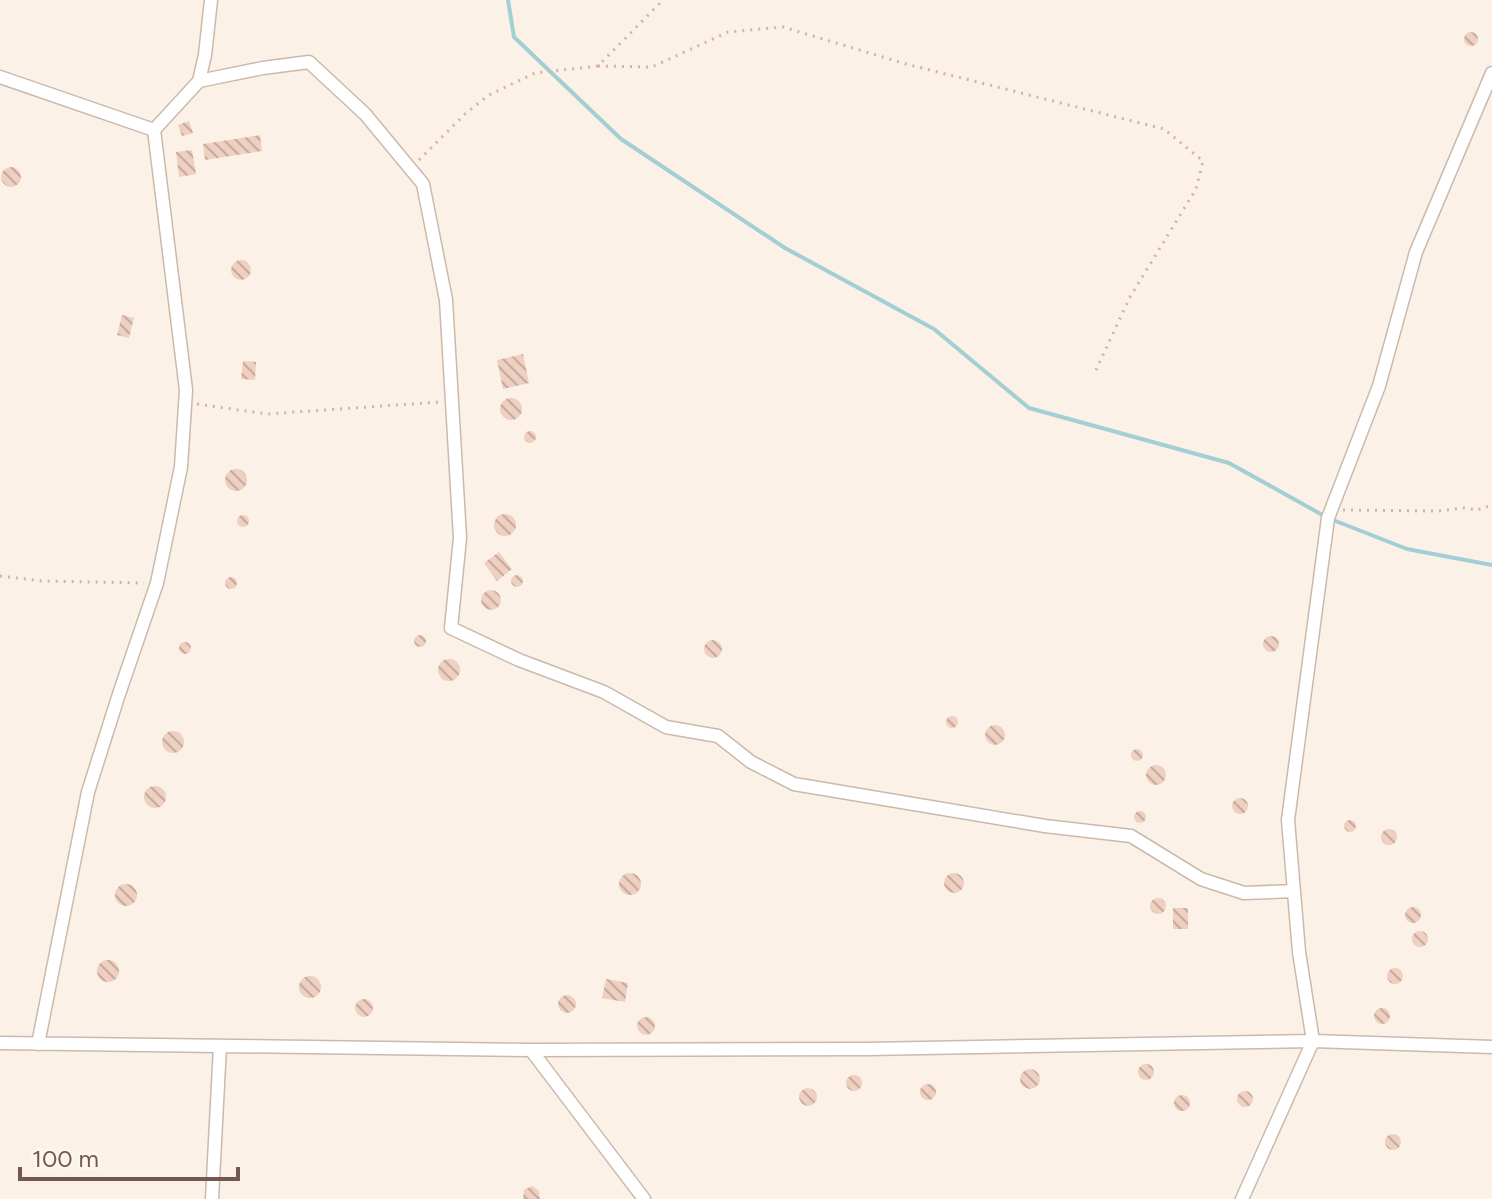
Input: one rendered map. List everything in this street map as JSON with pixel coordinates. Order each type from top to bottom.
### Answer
[{"type":"street","points":[[38,1044],[88,792],[157,583],[181,467],[186,390],[154,130],[199,81],[211,0]]},
{"type":"street","points":[[199,81],[309,62],[365,114],[423,184],[446,300],[460,538],[451,628],[519,660],[604,692],[666,727],[718,736],[751,762],[794,784],[1045,826],[1131,836],[1201,879],[1244,893],[1294,891]]},
{"type":"street","points":[[1242,1199],[1313,1041],[1299,952],[1288,820],[1328,518],[1379,386],[1416,252],[1492,73]]},
{"type":"street","points":[[0,77],[154,130]]},
{"type":"street","points":[[0,1043],[531,1050],[868,1049],[1313,1041],[1492,1047]]},
{"type":"street","points":[[212,1199],[220,1046]]},
{"type":"street","points":[[531,1050],[644,1199]]},
{"type":"path","points":[[598,66],[663,0]]},
{"type":"path","points":[[411,169],[465,114],[489,95],[535,73],[598,66],[652,67],[728,32],[783,27],[906,64],[1164,129],[1203,161],[1196,189],[1130,297],[1096,370]]},
{"type":"path","points":[[185,403],[267,414],[452,402]]},
{"type":"path","points":[[1331,510],[1477,510],[1492,505]]},
{"type":"path","points":[[0,576],[42,581],[157,583]]},
{"type":"building","points":[[1471,32],[1478,39],[1471,46],[1464,39]]},
{"type":"building","points":[[189,121],[193,133],[182,136],[178,125]]},
{"type":"building","points":[[260,135],[262,151],[205,160],[203,144]]},
{"type":"building","points":[[192,150],[196,174],[179,177],[176,152]]},
{"type":"building","points":[[7,167],[15,167],[21,177],[15,187],[7,187],[1,181],[1,173]]},
{"type":"building","points":[[237,260],[245,260],[251,270],[245,280],[237,280],[231,274],[231,266]]},
{"type":"building","points":[[122,315],[134,318],[129,338],[117,335]]},
{"type":"building","points":[[523,354],[529,383],[503,389],[497,360]]},
{"type":"building","points":[[243,361],[256,362],[255,380],[241,379]]},
{"type":"building","points":[[511,398],[519,401],[522,409],[519,417],[511,420],[503,417],[500,409],[503,401]]},
{"type":"building","points":[[525,432],[535,432],[535,442],[525,442]]},
{"type":"building","points":[[236,469],[244,472],[247,480],[244,488],[236,491],[228,488],[225,480],[228,472]]},
{"type":"building","points":[[505,514],[513,517],[516,525],[513,533],[505,536],[497,533],[494,525],[497,517]]},
{"type":"building","points":[[238,516],[248,516],[248,526],[238,526]]},
{"type":"building","points":[[499,552],[512,569],[497,581],[484,563]]},
{"type":"building","points":[[512,576],[522,576],[522,586],[512,586]]},
{"type":"building","points":[[226,578],[236,578],[236,588],[226,588]]},
{"type":"building","points":[[491,590],[498,593],[501,600],[498,607],[491,610],[484,607],[481,600],[484,593]]},
{"type":"building","points":[[415,636],[425,636],[425,646],[415,646]]},
{"type":"building","points":[[1268,636],[1274,636],[1279,644],[1277,650],[1268,652],[1263,647],[1263,641]]},
{"type":"building","points":[[713,640],[720,642],[720,656],[713,658],[706,656],[704,649],[706,642]]},
{"type":"building","points":[[180,643],[190,643],[190,653],[180,653]]},
{"type":"building","points":[[449,659],[457,662],[460,670],[457,678],[449,681],[441,678],[438,670],[441,662]]},
{"type":"building","points":[[947,717],[957,717],[957,727],[947,727]]},
{"type":"building","points":[[991,725],[999,725],[1005,735],[999,745],[991,745],[985,739],[985,731]]},
{"type":"building","points":[[173,731],[181,734],[184,742],[181,750],[173,753],[165,750],[162,742],[165,734]]},
{"type":"building","points":[[1132,750],[1142,750],[1142,760],[1132,760]]},
{"type":"building","points":[[1152,765],[1160,765],[1166,775],[1160,785],[1152,785],[1146,779],[1146,771]]},
{"type":"building","points":[[155,786],[163,789],[166,797],[163,805],[155,808],[147,805],[144,797],[147,789]]},
{"type":"building","points":[[1237,798],[1243,798],[1248,806],[1246,812],[1237,814],[1232,809],[1232,803]]},
{"type":"building","points":[[1135,812],[1145,812],[1145,822],[1135,822]]},
{"type":"building","points":[[1345,821],[1355,821],[1355,831],[1345,831]]},
{"type":"building","points":[[1386,829],[1392,829],[1397,837],[1395,843],[1386,845],[1381,840],[1381,834]]},
{"type":"building","points":[[630,873],[638,876],[641,884],[638,892],[630,895],[622,892],[619,884],[622,876]]},
{"type":"building","points":[[950,873],[958,873],[964,883],[958,893],[950,893],[944,887],[944,879]]},
{"type":"building","points":[[126,884],[134,887],[137,895],[134,903],[126,906],[118,903],[115,895],[118,887]]},
{"type":"building","points":[[1155,898],[1161,898],[1166,906],[1164,912],[1155,914],[1150,909],[1150,903]]},
{"type":"building","points":[[1410,907],[1416,907],[1421,915],[1419,921],[1410,923],[1405,918],[1405,912]]},
{"type":"building","points":[[1173,908],[1188,908],[1188,929],[1173,929]]},
{"type":"building","points":[[1417,931],[1423,931],[1428,939],[1426,945],[1417,947],[1412,942],[1412,936]]},
{"type":"building","points":[[108,960],[116,963],[119,971],[116,979],[108,982],[100,979],[97,971],[100,963]]},
{"type":"building","points":[[1392,968],[1398,968],[1403,976],[1401,982],[1392,984],[1387,979],[1387,973]]},
{"type":"building","points":[[310,976],[318,979],[321,987],[318,995],[310,998],[302,995],[299,987],[302,979]]},
{"type":"building","points":[[606,979],[628,983],[625,1002],[602,998]]},
{"type":"building","points":[[567,995],[576,1004],[567,1013],[558,1004]]},
{"type":"building","points":[[364,999],[371,1001],[371,1015],[364,1017],[357,1015],[355,1008],[357,1001]]},
{"type":"building","points":[[1379,1008],[1385,1008],[1390,1016],[1388,1022],[1379,1024],[1374,1019],[1374,1013]]},
{"type":"building","points":[[646,1017],[653,1019],[653,1033],[646,1035],[639,1033],[637,1026],[639,1019]]},
{"type":"building","points":[[1143,1064],[1149,1064],[1154,1072],[1152,1078],[1143,1080],[1138,1075],[1138,1069]]},
{"type":"building","points":[[1026,1069],[1034,1069],[1040,1079],[1034,1089],[1026,1089],[1020,1083],[1020,1075]]},
{"type":"building","points":[[851,1075],[857,1075],[862,1083],[860,1089],[851,1091],[846,1086],[846,1080]]},
{"type":"building","points":[[925,1084],[931,1084],[936,1092],[934,1098],[925,1100],[920,1095],[920,1089]]},
{"type":"building","points":[[808,1088],[817,1097],[808,1106],[799,1097]]},
{"type":"building","points":[[1242,1091],[1248,1091],[1253,1099],[1251,1105],[1242,1107],[1237,1102],[1237,1096]]},
{"type":"building","points":[[1179,1095],[1185,1095],[1190,1103],[1188,1109],[1179,1111],[1174,1106],[1174,1100]]},
{"type":"building","points":[[1390,1134],[1396,1134],[1401,1142],[1399,1148],[1390,1150],[1385,1145],[1385,1139]]},
{"type":"building","points":[[532,1186],[539,1191],[540,1199],[523,1199],[524,1190]]},
{"type":"waterway","points":[[508,0],[514,37],[621,139],[785,248],[934,329],[1029,408],[1229,463],[1328,518],[1407,549],[1492,565]]}]
